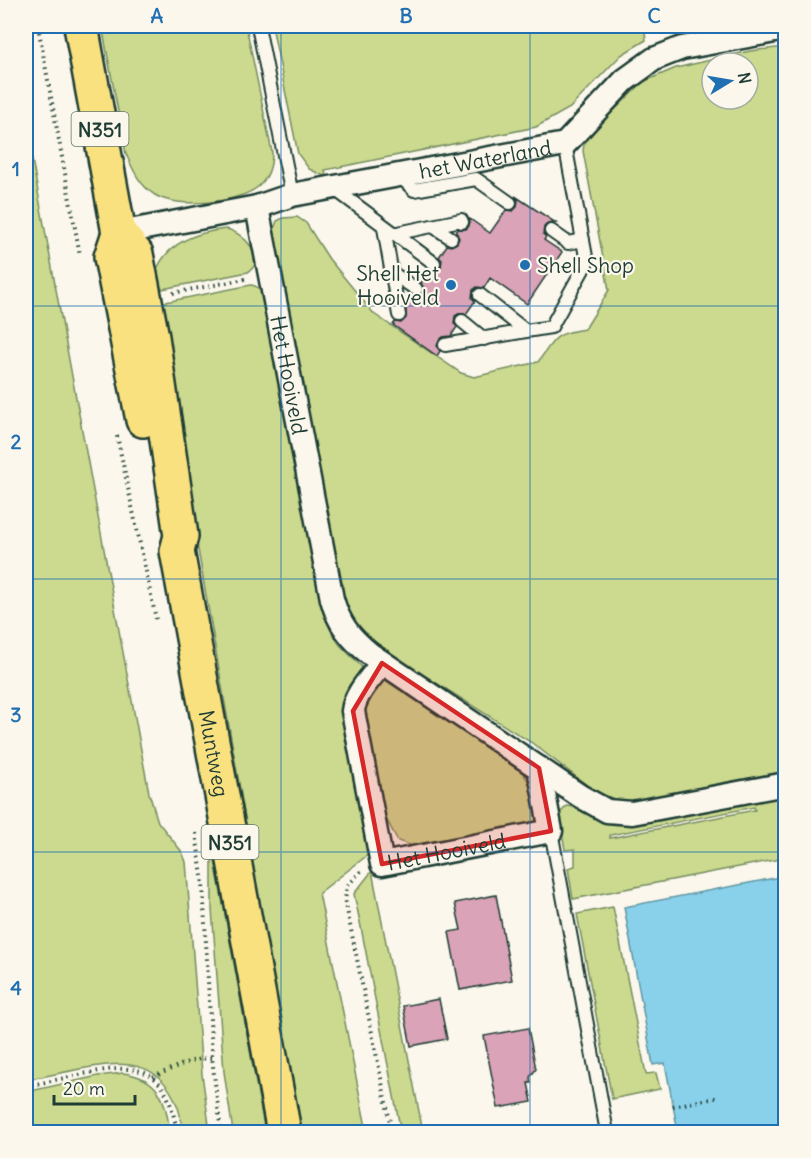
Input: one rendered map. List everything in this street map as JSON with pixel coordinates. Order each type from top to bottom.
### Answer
[{"type":"main road","name":"Muntweg","points":[[81,26],[119,233],[111,257],[169,540],[177,551],[284,1132]]},
{"type":"street","name":"het Waterland","points":[[257,207],[292,195],[565,144],[625,80],[654,59],[682,48],[786,29]]},
{"type":"street","points":[[119,233],[257,207]]},
{"type":"street","name":"Het Hooiveld","points":[[257,207],[332,599],[340,624],[348,634],[382,663],[600,808],[619,813],[646,812],[786,784]]},
{"type":"street","name":"Het Hooiveld","points":[[382,663],[358,696],[353,711],[382,864],[551,831]]},
{"type":"street","points":[[539,768],[551,831]]},
{"type":"lane","points":[[258,26],[292,195]]},
{"type":"lane","points":[[445,345],[551,327],[587,261],[565,144]]},
{"type":"lane","points":[[399,175],[414,190],[476,178],[510,203]]},
{"type":"lane","points":[[332,188],[434,263]]},
{"type":"lane","points":[[389,231],[461,220],[462,222]]},
{"type":"lane","points":[[433,226],[451,238]]},
{"type":"lane","points":[[389,231],[392,273],[399,315]]},
{"type":"lane","points":[[550,231],[568,243],[583,240]]},
{"type":"lane","points":[[392,273],[416,290]]},
{"type":"lane","points":[[480,295],[526,331]]},
{"type":"lane","points":[[462,321],[484,339]]},
{"type":"lane","points":[[551,831],[608,1132]]},
{"type":"path","points":[[38,26],[81,262]]},
{"type":"path","points":[[165,294],[247,279]]},
{"type":"path","points":[[115,426],[158,626]]},
{"type":"path","points":[[195,826],[202,884],[212,1058],[221,1132]]},
{"type":"path","points":[[363,870],[347,886],[344,893],[392,1132]]},
{"type":"path","points":[[153,1077],[185,1063],[201,1058],[212,1058]]},
{"type":"path","points":[[26,1086],[119,1068],[134,1068],[149,1073],[165,1091],[172,1106],[177,1132]]},
{"type":"path","points":[[673,1106],[720,1097]]},
{"type":"highlighted area","points":[[382,663],[539,768],[551,831],[382,864],[353,711]]},
{"type":"green space","points":[[102,26],[246,26],[272,152],[269,170],[259,186],[238,197],[193,203],[165,199],[145,187],[134,172],[126,154]]},
{"type":"green space","points":[[272,26],[644,26],[646,40],[621,55],[570,108],[536,127],[325,170],[326,177],[309,169],[298,154]]},
{"type":"green space","points":[[785,47],[785,772],[637,801],[618,800],[596,792],[532,743],[376,645],[365,636],[352,619],[343,599],[273,231],[277,221],[283,218],[297,217],[306,223],[329,259],[374,314],[461,373],[474,377],[538,362],[556,338],[585,329],[609,290],[583,151],[584,144],[601,123],[643,82],[676,68],[700,62],[700,111],[760,111],[760,51],[750,51]]},
{"type":"green space","points":[[26,127],[149,793],[158,822],[182,852],[186,862],[202,1074],[210,1132],[183,1132],[178,1108],[169,1090],[160,1078],[138,1066],[124,1064],[95,1066],[26,1080]]},
{"type":"green space","points":[[226,229],[246,240],[255,253],[254,267],[248,272],[152,291],[157,270],[163,258],[178,244],[196,235]]},
{"type":"green space","points":[[251,285],[262,291],[324,615],[340,645],[363,668],[343,701],[341,713],[369,854],[319,893],[367,1132],[300,1132],[155,304]]},
{"type":"green space","points":[[385,680],[520,770],[531,788],[538,822],[412,846],[398,841],[383,813],[364,710],[381,682]]},
{"type":"green space","points":[[785,796],[785,858],[573,899],[568,868],[575,866],[575,849],[565,850],[559,814],[567,806],[575,807],[607,822],[636,825]],"holes":[[[754,807],[755,810],[610,838],[610,835]]]},
{"type":"green space","points":[[212,844],[265,1132],[233,1132],[224,1072],[212,909]]},
{"type":"green space","points":[[372,871],[423,1132],[401,1132],[354,894]]},
{"type":"green space","points":[[613,907],[646,1074],[656,1073],[660,1089],[612,1099],[577,914]]},
{"type":"green space","points":[[123,1073],[153,1085],[163,1100],[170,1132],[26,1132],[26,1092],[98,1076]]},
{"type":"water","points":[[785,876],[785,1132],[678,1132],[665,1063],[653,1065],[624,907]]},
{"type":"building","points":[[515,196],[556,223],[548,223],[544,227],[543,234],[546,237],[544,240],[562,252],[527,304],[490,278],[484,288],[477,287],[473,290],[472,298],[475,301],[466,314],[460,313],[455,316],[454,323],[457,327],[451,336],[443,337],[438,342],[437,347],[440,351],[437,356],[393,325],[395,322],[401,323],[406,318],[406,306],[412,296],[419,297],[422,294],[424,289],[421,283],[430,270],[437,271],[441,267],[442,260],[439,257],[447,245],[457,243],[458,229],[466,229],[470,219],[490,233],[506,210],[513,211],[517,207],[518,200]]},
{"type":"building","points":[[496,895],[512,980],[460,990],[449,932],[461,930],[455,903]]},
{"type":"building","points":[[439,999],[447,1039],[411,1046],[403,1006]]},
{"type":"building","points":[[528,1028],[536,1069],[530,1077],[531,1083],[528,1083],[532,1102],[498,1108],[484,1036]]},
{"type":"place","name":"Shell Shop","points":[[525,265]]},
{"type":"place","name":"Shell Het Hooiveld","points":[[451,285]]}]
